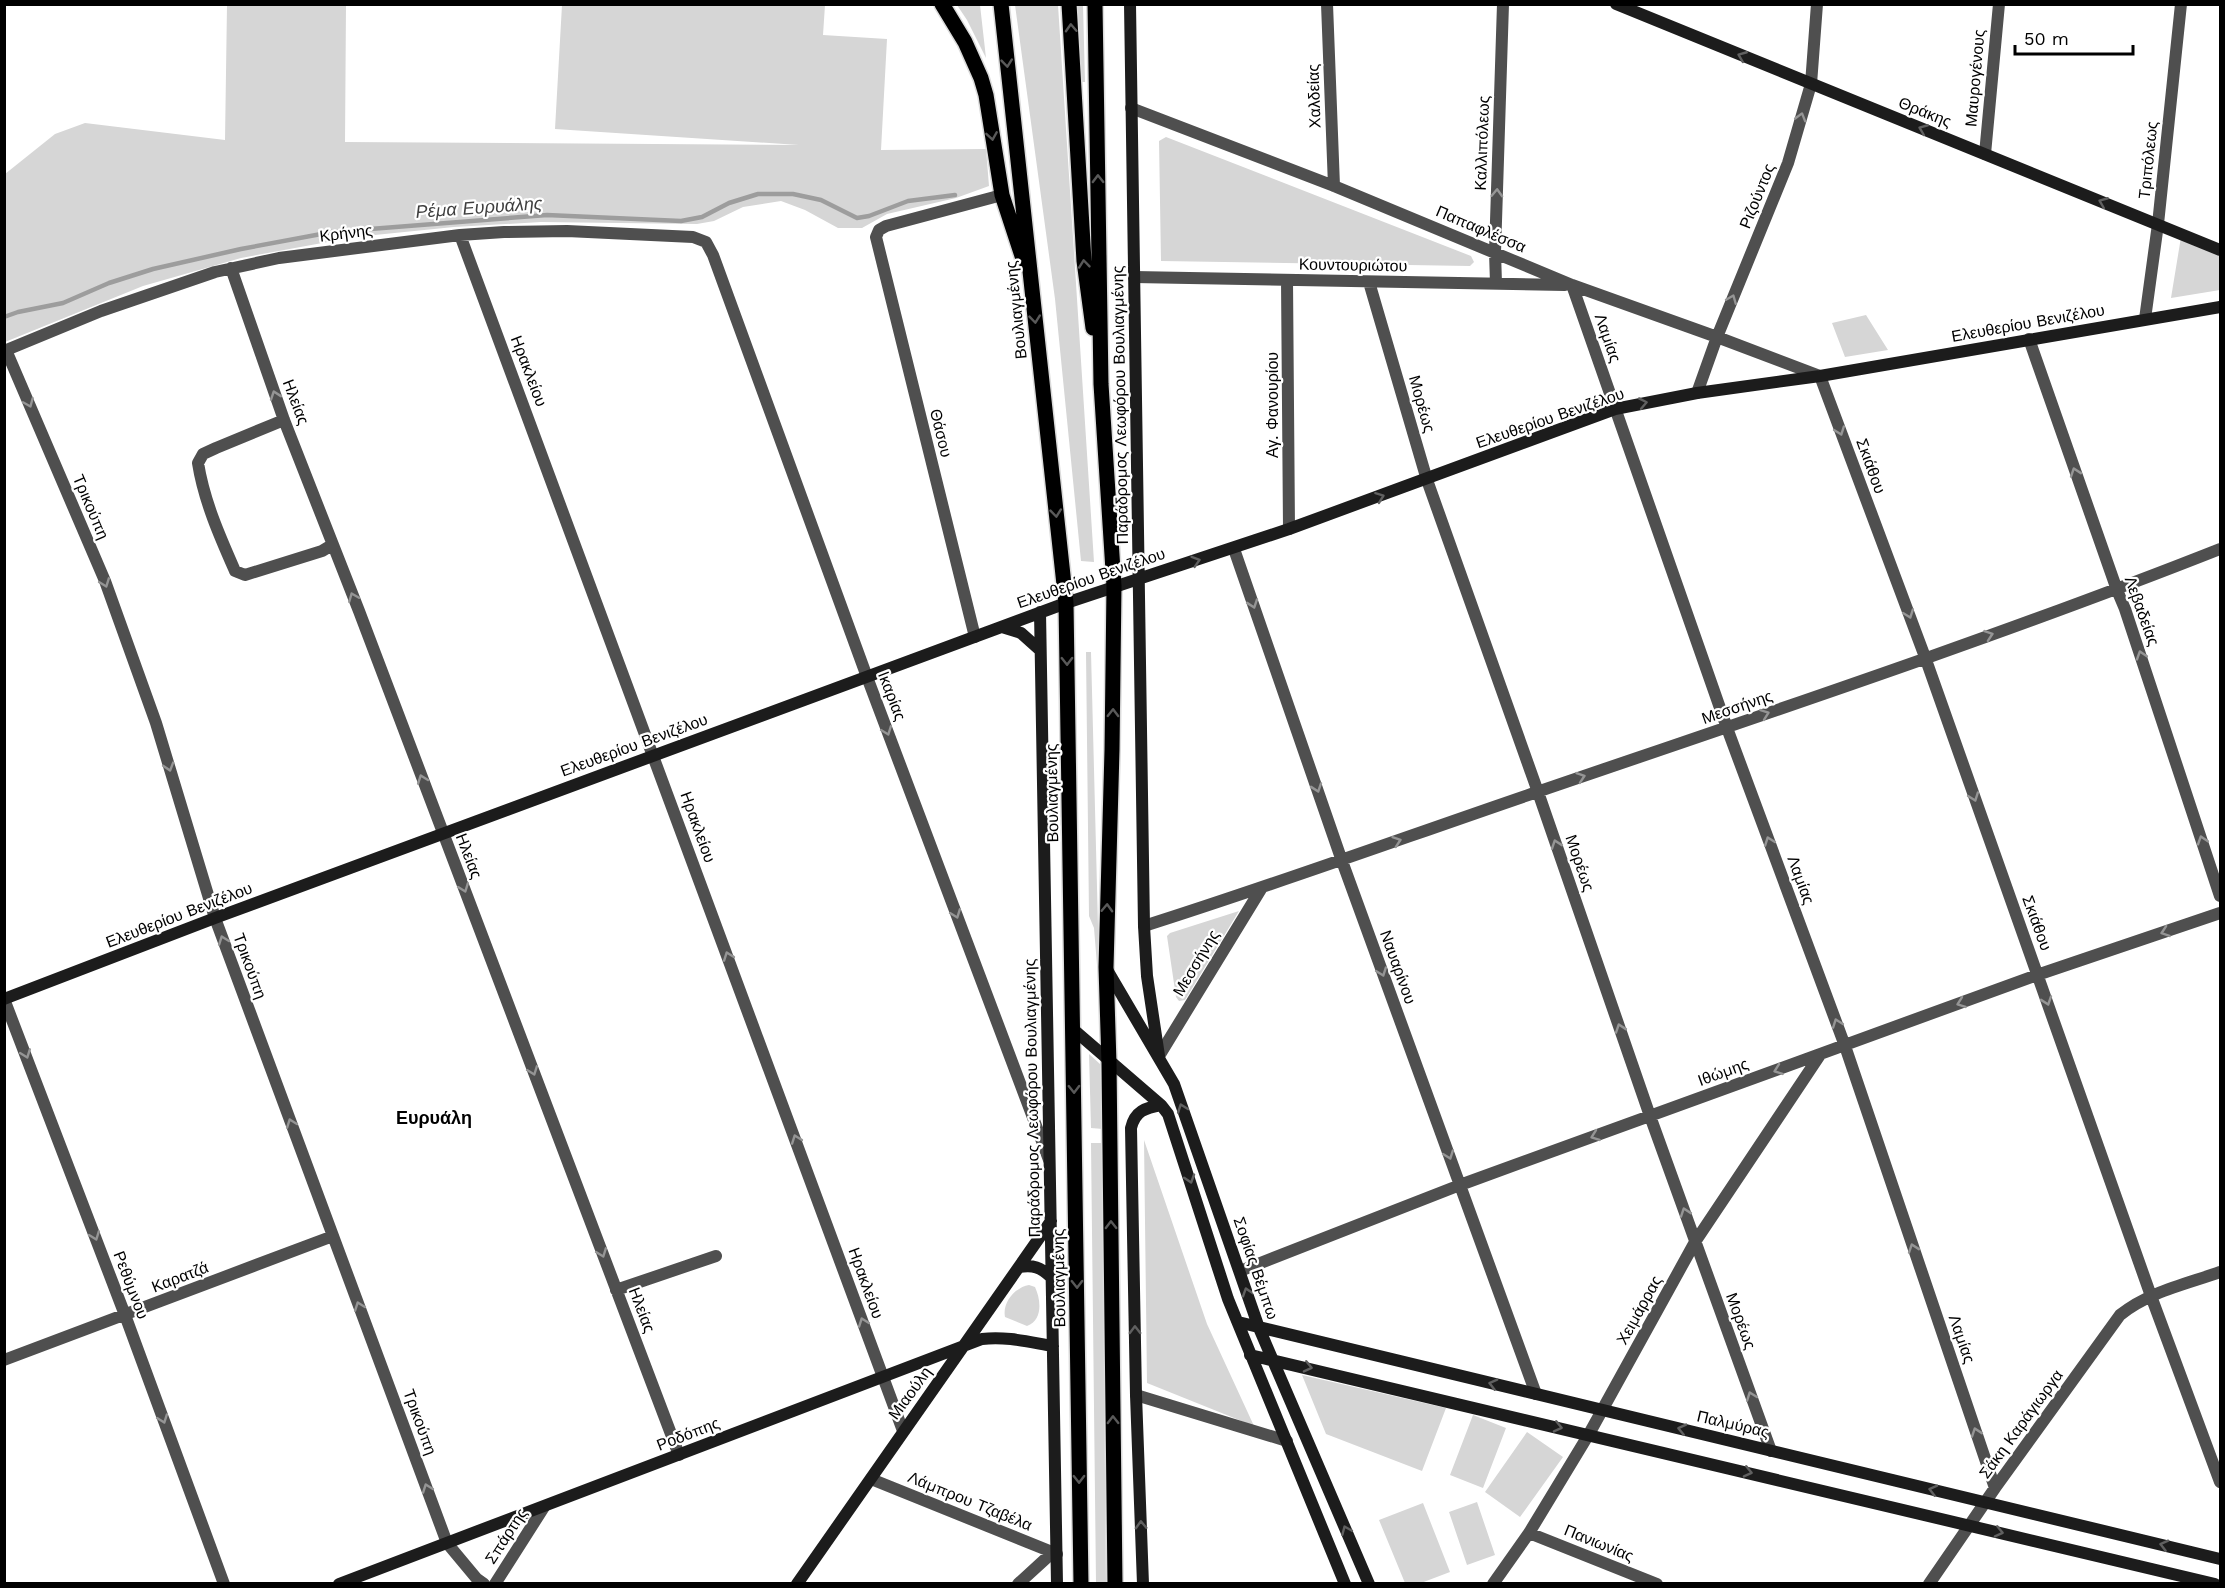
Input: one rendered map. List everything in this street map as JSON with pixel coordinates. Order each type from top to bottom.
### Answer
[{"type":"main road","points":[[942,4],[965,42],[981,78],[986,95],[1002,195],[1032,290]]},
{"type":"main road","name":"Βουλιαγμένης","points":[[1001,4],[1066,603],[1081,1584]]},
{"type":"main road","points":[[1070,4],[1084,261],[1101,384]]},
{"type":"main road","points":[[1095,4],[1101,384],[1114,586],[1106,967],[1115,1584]]},
{"type":"street","name":"Παράδρομος Λεωφόρου Βουλιαγμένης","points":[[1130,4],[1144,926],[1147,976],[1158,1056]]},
{"type":"street","name":"Χαλδείας","points":[[1327,4],[1334,186]]},
{"type":"street","name":"Καλλιπόλεως","points":[[1496,283],[1503,4]]},
{"type":"street","name":"Θράκης","points":[[1616,4],[2220,250]]},
{"type":"street","name":"Ριζούντος","points":[[1697,393],[1717,336],[1788,163],[1810,84],[1817,4]]},
{"type":"street","name":"Μαυρογένους","points":[[1985,154],[1999,4]]},
{"type":"street","name":"Τριπόλεως","points":[[2145,319],[2158,224],[2181,4]]},
{"type":"street","name":"Παπαφλέσσα","points":[[1131,108],[1334,186],[1572,285],[1717,336],[1820,376]]},
{"type":"street","name":"Θάσου","points":[[975,637],[876,237],[879,230],[886,226],[1002,195]]},
{"type":"street","name":"Κρήνης","points":[[5,350],[101,311],[231,268],[279,258],[460,235],[567,231],[693,237],[706,242]]},
{"type":"street","name":"Ηρακλείου","points":[[460,235],[903,1431]]},
{"type":"street","name":"Ικαρίας","points":[[706,242],[713,255],[867,676],[1050,1161]]},
{"type":"street","name":"Ηλείας","points":[[231,268],[284,420],[359,611],[679,1455]]},
{"type":"street","name":"Κουντουριώτου","points":[[1134,278],[1572,285]]},
{"type":"street","name":"Αγ. Φανουρίου","points":[[1287,280],[1289,529]]},
{"type":"street","name":"Μορέως","points":[[1369,282],[1427,480],[1650,1116],[1771,1450]]},
{"type":"street","name":"Λαμίας","points":[[1572,285],[1726,728],[1845,1046],[1995,1488]]},
{"type":"street","name":"Ελευθερίου Βενιζέλου","points":[[5,999],[215,918],[1040,612],[1114,586],[1234,549],[1427,480],[1615,409],[1697,393],[1820,376],[2220,307]]},
{"type":"street","name":"Λεβαδείας","points":[[2029,339],[2125,609],[2220,896]]},
{"type":"street","name":"Τρικούπη","points":[[5,350],[109,592],[156,723],[215,918],[447,1543],[477,1579],[484,1584]]},
{"type":"street","name":"Σκιάθου","points":[[1820,376],[1925,657],[2151,1296],[2220,1482]]},
{"type":"street","points":[[284,420],[203,454],[198,463],[209,506],[235,571],[245,575],[322,551],[332,545]]},
{"type":"street","name":"Ναυαρίνου","points":[[1234,549],[1342,861],[1536,1394]]},
{"type":"street","name":"Μεσσήνης","points":[[1144,926],[1262,889],[1726,728],[2117,590],[2220,549]]},
{"type":"street","name":"Παράδρομος Λεωφόρου Βουλιαγμένης","points":[[1040,612],[1057,1584]]},
{"type":"street","points":[[1002,627],[1021,633],[1040,650]]},
{"type":"street","name":"Μεσσήνης","points":[[1158,1056],[1262,889]]},
{"type":"street","name":"Ιθώμης","points":[[1240,1271],[1460,1185],[2037,975],[2220,913]]},
{"type":"street","name":"Σοφίας Βέμπω","points":[[1106,967],[1174,1084],[1259,1328],[1369,1584]]},
{"type":"street","name":"Ρεθύμνου","points":[[5,999],[224,1584]]},
{"type":"street","points":[[1074,1030],[1109,1063],[1161,1105],[1171,1122],[1228,1299],[1345,1584]]},
{"type":"street","name":"Χειμάρρας","points":[[1493,1584],[1529,1533],[1589,1434],[1695,1242],[1820,1055]]},
{"type":"street","points":[[1143,1584],[1136,1395],[1131,1128],[1138,1112],[1161,1105]]},
{"type":"street","name":"Μιαούλη","points":[[797,1584],[1050,1221]]},
{"type":"street","name":"Καρατζά","points":[[4,1360],[333,1236]]},
{"type":"street","points":[[616,1290],[716,1256]]},
{"type":"street","points":[[1019,1267],[1032,1265],[1041,1268],[1051,1277]]},
{"type":"street","name":"Σάκη Καράγιωργα","points":[[1929,1584],[2120,1315],[2131,1306],[2151,1296],[2220,1272]]},
{"type":"street","name":"Παλμύρας","points":[[1238,1322],[2220,1559]]},
{"type":"street","name":"Ροδόπης","points":[[339,1584],[982,1339],[996,1337],[1053,1346]]},
{"type":"street","points":[[1250,1354],[2215,1584]]},
{"type":"street","points":[[1136,1395],[1287,1441]]},
{"type":"street","name":"Λάμπρου Τζαβέλα","points":[[871,1479],[1055,1553]]},
{"type":"street","name":"Σπάρτης","points":[[495,1584],[544,1507]]},
{"type":"street","name":"Πανιωνίας","points":[[1529,1533],[1657,1584]]},
{"type":"street","points":[[1018,1584],[1055,1553]]},
{"type":"shaded area","points":[[227,5],[346,5],[345,142],[799,145],[555,129],[562,5],[825,5],[823,35],[887,39],[881,150],[986,149],[989,186],[956,198],[887,214],[862,228],[838,228],[805,210],[781,201],[743,207],[714,221],[697,224],[541,222],[454,227],[355,237],[241,258],[143,286],[5,342],[5,174],[55,134],[85,123],[225,140]]},
{"type":"shaded area","points":[[957,5],[980,5],[986,58],[967,20]]},
{"type":"shaded area","points":[[1015,5],[1058,5],[1094,562],[1081,561],[1055,299]]},
{"type":"shaded area","points":[[1076,5],[1083,5],[1085,82],[1081,82]]},
{"type":"shaded area","points":[[1166,137],[1471,256],[1474,262],[1470,266],[1161,261],[1159,141]]},
{"type":"shaded area","points":[[2181,237],[2220,254],[2220,290],[2171,298]]},
{"type":"shaded area","points":[[1866,315],[1888,350],[1845,357],[1832,323]]},
{"type":"shaded area","points":[[1086,652],[1091,652],[1099,965],[1097,965],[1094,928],[1089,916]]},
{"type":"shaded area","points":[[1239,911],[1185,1000],[1179,1001],[1176,997],[1167,936],[1170,933]]},
{"type":"shaded area","points":[[1089,1054],[1100,1064],[1103,1129],[1091,1128]]},
{"type":"shaded area","points":[[1144,1140],[1207,1324],[1254,1426],[1147,1383]]},
{"type":"shaded area","points":[[1091,1143],[1102,1143],[1106,1584],[1096,1583]]},
{"type":"shaded area","points":[[1029,1285],[1035,1287],[1039,1298],[1039,1309],[1036,1319],[1027,1326],[1005,1317],[1005,1311],[1011,1296],[1019,1289]]},
{"type":"shaded area","points":[[1302,1375],[1446,1408],[1422,1471],[1326,1434]]},
{"type":"shaded area","points":[[1473,1415],[1506,1428],[1483,1488],[1450,1475]]},
{"type":"shaded area","points":[[1527,1432],[1563,1457],[1520,1517],[1485,1492]]},
{"type":"shaded area","points":[[1477,1502],[1495,1555],[1467,1565],[1449,1512]]},
{"type":"shaded area","points":[[1423,1503],[1450,1572],[1421,1583],[1405,1583],[1379,1520]]},
{"type":"waterway","name":"Ρέμα Ευρυάλης","points":[[4,317],[63,303],[109,283],[153,269],[332,232],[547,215],[681,221],[702,217],[729,203],[758,194],[793,194],[821,200],[857,218],[869,216],[908,201],[955,195]]},
{"type":"district","name":"Ευρυάλη","points":[[434,1117]]}]
